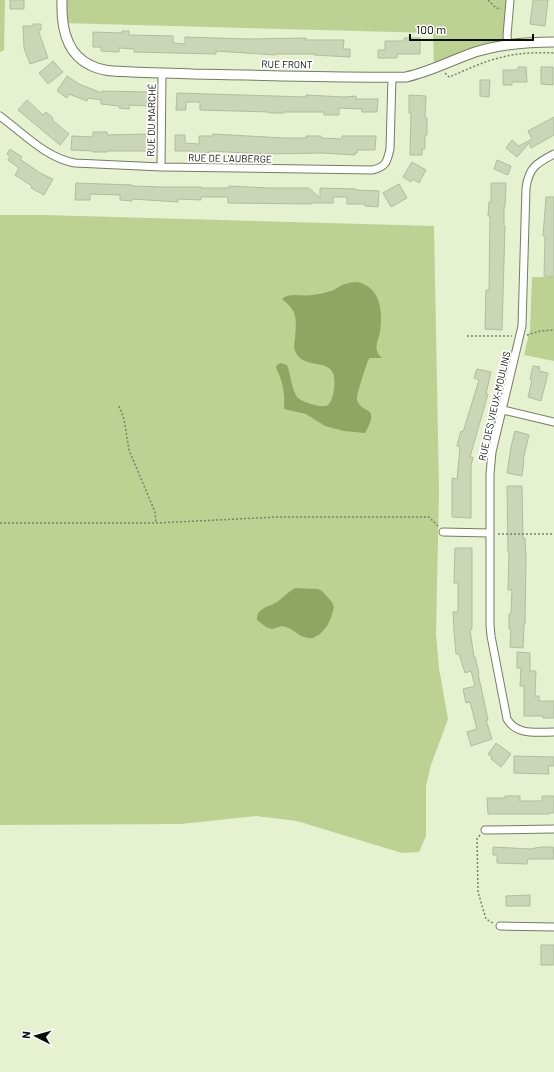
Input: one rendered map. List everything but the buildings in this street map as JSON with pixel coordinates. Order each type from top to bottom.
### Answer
[{"type":"street","name":"RUE FRONT","points":[[62,0],[62,23],[64,35],[69,45],[82,60],[91,66],[101,69],[162,73],[406,77],[420,74],[476,52],[508,44],[554,42]]},
{"type":"street","points":[[508,44],[507,36],[510,0]]},
{"type":"street","name":"RUE DU MARCHÉ","points":[[160,167],[162,73]]},
{"type":"street","name":"RUE DE L'AUBERGE","points":[[0,116],[48,153],[64,161],[86,165],[372,170],[385,165],[390,150],[392,77]]},
{"type":"street","name":"RUE DES VIEUX-MOULINS","points":[[554,154],[534,166],[529,172],[527,179],[521,335],[490,463],[489,532],[491,636],[507,719],[510,725],[522,731],[554,732]]},
{"type":"street","points":[[503,410],[554,422]]},
{"type":"street","points":[[443,532],[489,532]]},
{"type":"street","points":[[486,830],[554,829]]},
{"type":"street","points":[[500,926],[554,927]]},
{"type":"path","points":[[488,0],[496,8],[501,9]]},
{"type":"path","points":[[438,67],[449,77],[495,59],[532,52],[554,52]]},
{"type":"path","points":[[468,336],[521,335],[554,330]]},
{"type":"path","points":[[119,406],[124,419],[129,450],[155,512],[156,523]]},
{"type":"path","points":[[0,523],[156,523],[278,517],[429,517],[443,532]]},
{"type":"path","points":[[489,532],[498,534],[554,534]]},
{"type":"path","points":[[486,830],[476,839],[478,892],[486,919],[500,926]]},
{"type":"shaded area","points":[[0,0],[5,0],[4,50],[0,52]]},
{"type":"shaded area","points":[[62,0],[510,0],[508,44],[434,68],[433,33],[62,23]]},
{"type":"shaded area","points":[[0,215],[434,226],[439,491],[436,634],[439,668],[448,719],[431,765],[426,786],[426,836],[419,852],[402,853],[297,821],[256,816],[181,824],[0,825]]},
{"type":"shaded area","points":[[532,277],[554,277],[554,361],[524,355],[530,330]]},
{"type":"shaded area","points":[[357,282],[371,289],[376,295],[379,301],[381,316],[377,349],[382,358],[370,358],[368,360],[357,397],[359,405],[371,414],[371,418],[365,433],[344,431],[325,426],[306,414],[284,409],[283,388],[276,368],[277,365],[281,363],[287,365],[293,389],[299,399],[317,406],[328,405],[332,399],[334,390],[333,373],[326,366],[309,362],[298,357],[294,347],[296,321],[294,312],[282,299],[296,295],[324,293],[332,291],[344,284]]},
{"type":"shaded area","points":[[295,588],[318,589],[322,591],[332,602],[334,607],[327,626],[320,634],[313,638],[301,636],[289,628],[282,626],[272,629],[266,627],[257,620],[257,616],[261,610],[277,602]]}]
